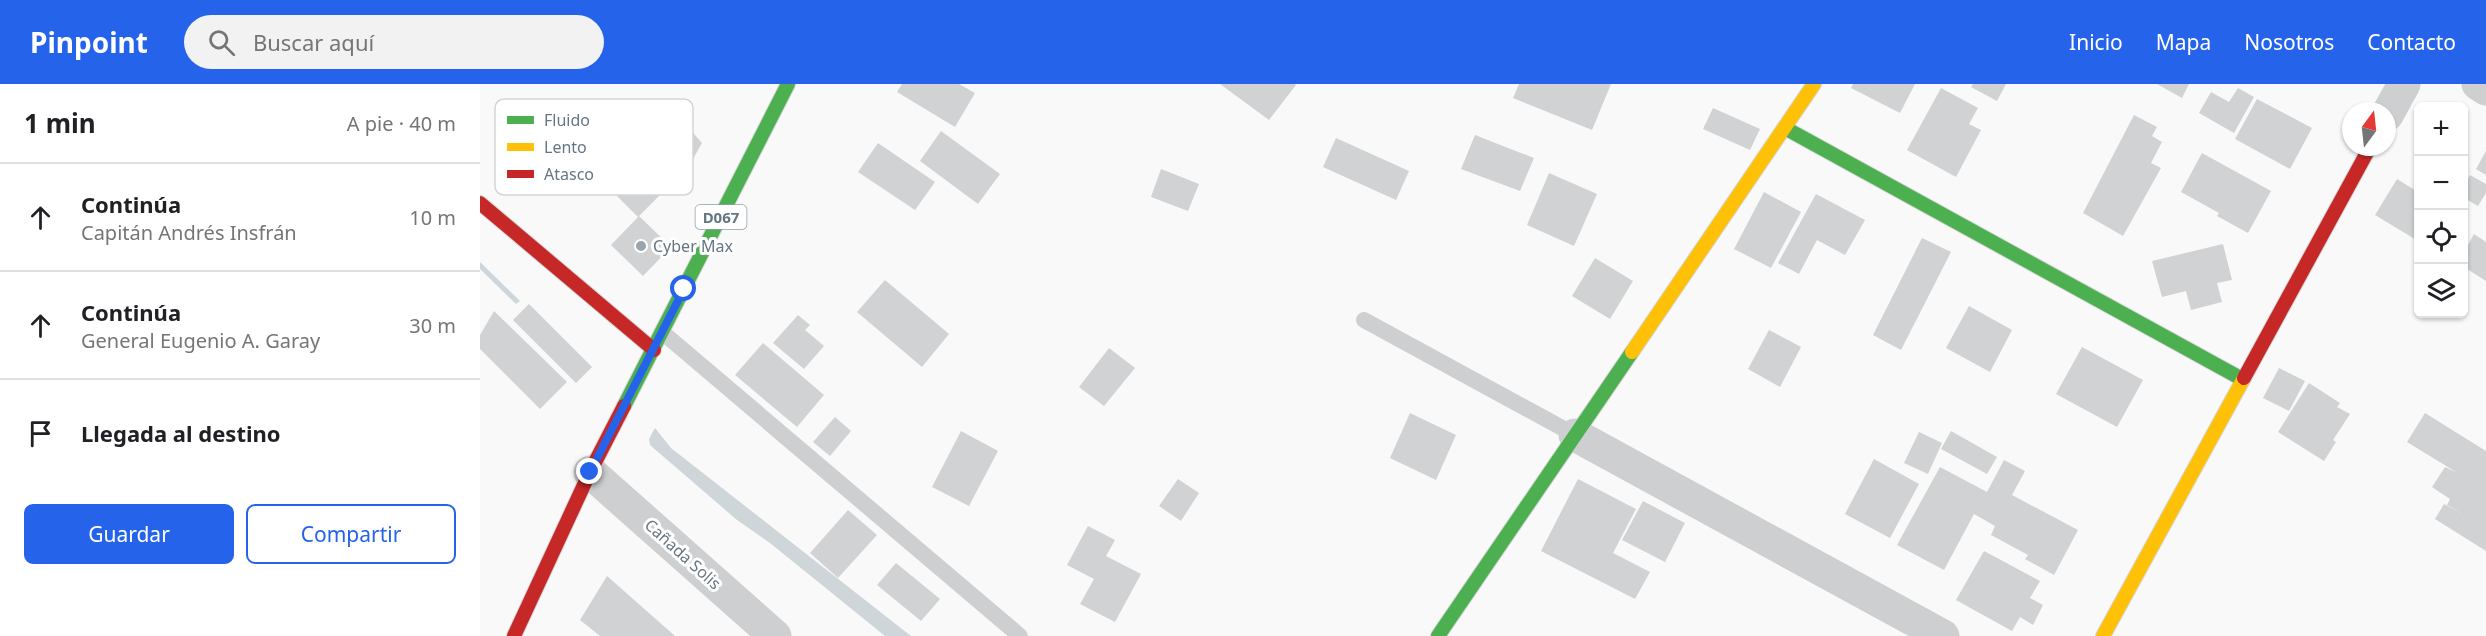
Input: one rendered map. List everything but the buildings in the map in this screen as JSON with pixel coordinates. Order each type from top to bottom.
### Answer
[{"type":"street","name":"D067","points":[[514,636],[590,472],[788,84]]},
{"type":"street","points":[[1438,636],[1814,84]]},
{"type":"street","points":[[2394,102],[2404,84]]},
{"type":"street","points":[[2478,84],[2486,89]]},
{"type":"street","points":[[1785,128],[2242,379]]},
{"type":"street","points":[[2103,636],[2365,156]]},
{"type":"street","points":[[480,202],[654,350]]},
{"type":"street","points":[[1575,435],[1943,636]]},
{"type":"street","name":"Cañada Solis","points":[[590,472],[775,636]]},
{"type":"lane","points":[[1364,320],[1575,435]]},
{"type":"lane","points":[[663,332],[1020,636]]},
{"type":"shaded area","points":[[480,262],[520,301],[516,304],[480,269]]},
{"type":"shaded area","points":[[655,428],[671,448],[911,636],[885,636],[770,543],[737,520],[650,445],[649,439]]},
{"type":"traffic: fast","points":[[624,406],[788,84]]},
{"type":"traffic: fast","points":[[1785,128],[2242,379]]},
{"type":"traffic: fast","points":[[1438,636],[1632,352]]},
{"type":"traffic: slow","points":[[1632,352],[1814,84]]},
{"type":"traffic: slow","points":[[2103,636],[2244,378]]},
{"type":"traffic: jam","points":[[2244,378],[2365,156]]},
{"type":"traffic: jam","points":[[480,203],[654,350]]},
{"type":"traffic: jam","points":[[514,636],[590,472],[624,406]]},
{"type":"place","name":"Cyber Max","points":[[641,246]]},
{"type":"route","points":[[590,472],[684,289]]}]
